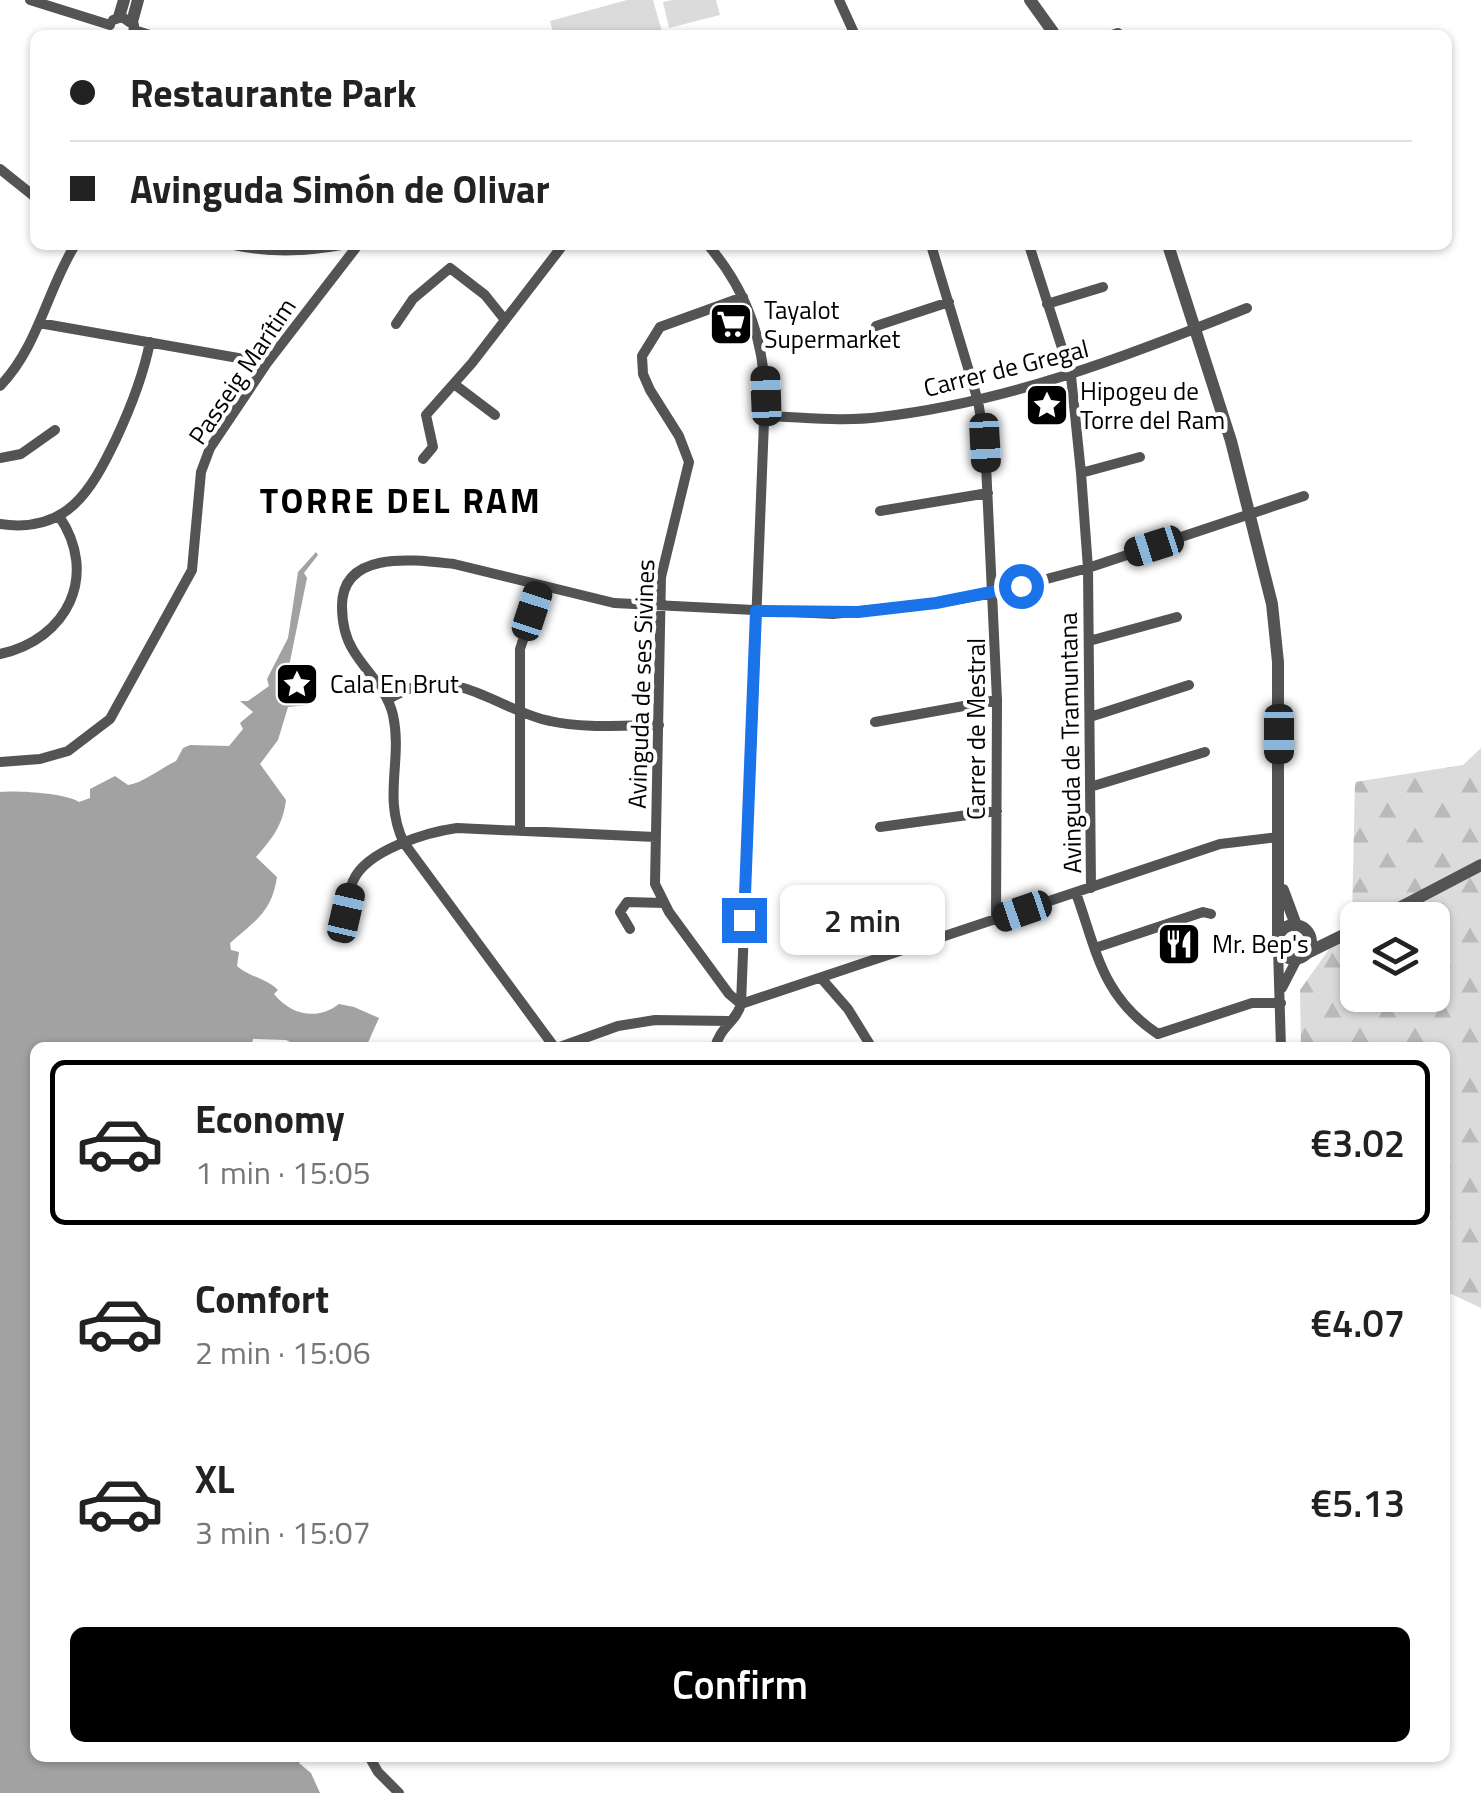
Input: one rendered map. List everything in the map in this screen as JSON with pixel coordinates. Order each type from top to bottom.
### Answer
[{"type":"street","points":[[30,0],[120,29]]},
{"type":"street","points":[[120,29],[124,0]]},
{"type":"street","points":[[120,29],[138,0]]},
{"type":"street","points":[[838,0],[853,30]]},
{"type":"street","points":[[1030,0],[1050,30]]},
{"type":"street","points":[[0,169],[30,193]]},
{"type":"street","points":[[0,386],[16,366],[39,323],[58,273],[72,250]]},
{"type":"street","points":[[324,250],[338,270]]},
{"type":"street","name":"Passeig Marítim","points":[[0,762],[40,759],[68,751],[110,719],[192,570],[201,472],[210,448],[268,363],[354,250]]},
{"type":"street","points":[[423,459],[432,448],[426,415],[559,250]]},
{"type":"street","points":[[711,250],[743,297],[762,350],[765,416],[740,1004],[738,1014],[719,1033],[716,1042]]},
{"type":"street","name":"Carrer de Mestral","points":[[933,250],[978,400],[988,493],[997,700],[996,920]]},
{"type":"street","name":"Avinguda de Tramuntana","points":[[1031,250],[1072,376],[1088,568],[1091,888]]},
{"type":"street","points":[[1170,250],[1252,514],[1272,604],[1278,662],[1281,1042]]},
{"type":"street","points":[[396,324],[413,299],[450,268],[486,295],[505,320]]},
{"type":"street","points":[[1047,304],[1104,287]]},
{"type":"street","name":"Avinguda de ses Sivines","points":[[740,1004],[664,903],[655,884],[662,560],[688,478],[689,462],[650,390],[643,374],[642,356],[660,327],[743,297]]},
{"type":"street","points":[[876,326],[948,302]]},
{"type":"street","name":"Carrer de Gregal","points":[[765,416],[879,418],[978,400],[1072,376],[1247,308]]},
{"type":"street","points":[[39,323],[268,363]]},
{"type":"street","points":[[0,524],[32,524],[59,516],[86,494],[130,410],[150,342]]},
{"type":"street","points":[[454,384],[494,415]]},
{"type":"street","points":[[0,458],[21,454],[55,430]]},
{"type":"street","points":[[1081,474],[1140,457]]},
{"type":"street","points":[[880,511],[988,493]]},
{"type":"street","points":[[552,1042],[404,842],[396,824],[391,802],[396,738],[388,699],[360,661],[346,633],[343,595],[358,571],[378,562],[454,564],[614,603],[833,614],[994,593],[1088,568],[1304,496]]},
{"type":"street","points":[[0,654],[38,640],[70,602],[78,556],[73,538],[59,516]]},
{"type":"street","points":[[520,830],[520,650],[541,586]]},
{"type":"street","points":[[1089,641],[1177,617]]},
{"type":"street","points":[[388,699],[420,685],[442,684],[545,720],[575,726],[658,726]]},
{"type":"street","points":[[1090,717],[1189,686]]},
{"type":"street","points":[[875,722],[997,700]]},
{"type":"street","points":[[1090,788],[1206,752]]},
{"type":"street","points":[[880,827],[996,811]]},
{"type":"street","points":[[340,927],[353,880],[360,870],[370,860],[404,842],[458,828],[655,837]]},
{"type":"street","points":[[740,1004],[1220,844],[1279,837]]},
{"type":"street","points":[[1410,902],[1481,865]]},
{"type":"street","points":[[1280,878],[1300,927],[1310,939],[1288,972],[1280,998]]},
{"type":"street","points":[[1076,893],[1109,988],[1145,1026],[1158,1034],[1252,1002],[1280,998]]},
{"type":"street","points":[[630,928],[620,912],[626,902],[664,903]]},
{"type":"street","points":[[1095,948],[1204,912],[1211,914]]},
{"type":"street","points":[[1340,933],[1316,934],[1287,926],[1278,942],[1283,956],[1302,956],[1340,934]]},
{"type":"street","points":[[821,978],[848,1009],[868,1042]]},
{"type":"street","points":[[573,1042],[618,1026],[655,1020],[730,1021]]},
{"type":"street","points":[[698,1020],[712,1042]]},
{"type":"street","points":[[372,1762],[400,1793]]},
{"type":"green space","points":[[627,0],[653,0],[662,30],[553,30],[550,21]]},
{"type":"green space","points":[[716,0],[720,15],[669,28],[663,2]]},
{"type":"green space","points":[[1481,748],[1481,1308],[1450,1293],[1450,1042],[1301,1042],[1300,990],[1340,934],[1340,1012],[1450,1012],[1450,902],[1352,902],[1355,782],[1463,765]]},
{"type":"shaded area","points":[[316,552],[318,555],[304,573],[307,578],[287,676],[309,700],[308,705],[288,707],[278,740],[260,764],[286,800],[276,831],[256,857],[277,877],[271,899],[261,915],[230,943],[231,950],[239,952],[237,966],[273,986],[278,990],[274,994],[296,1011],[322,1013],[339,1004],[379,1018],[368,1042],[30,1042],[30,1762],[300,1762],[311,1773],[320,1793],[0,1793],[0,792],[53,794],[79,802],[90,798],[90,789],[115,776],[128,785],[146,778],[176,761],[183,748],[190,745],[229,746],[243,729],[240,723],[253,712],[240,701],[248,701],[269,686],[267,679],[288,638],[298,572]]},
{"type":"place","name":"Tayalot Supermarket","points":[[731,324]]},
{"type":"place","name":"Hipogeu de Torre del Ram","points":[[1047,405]]},
{"type":"place","name":"Cala En Brut","points":[[297,684]]},
{"type":"place","name":"Mr. Bep's","points":[[1179,944]]},
{"type":"district","name":"TORRE DEL RAM","points":[[401,501]]},
{"type":"route","points":[[744,920],[756,611],[858,612],[936,603],[1021,586]]}]
